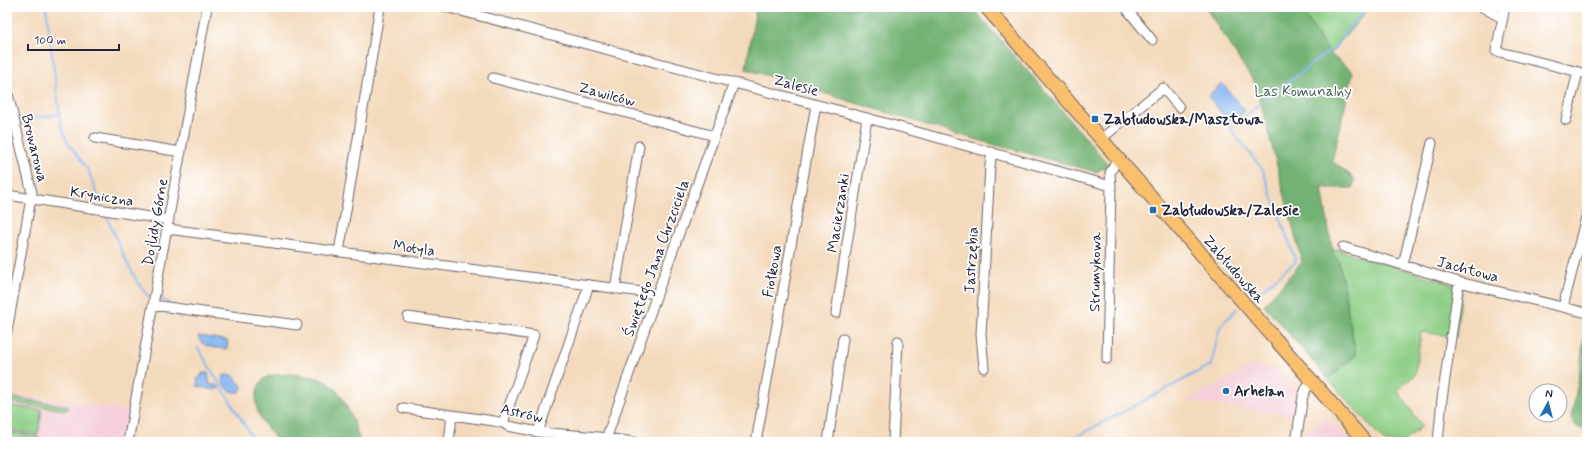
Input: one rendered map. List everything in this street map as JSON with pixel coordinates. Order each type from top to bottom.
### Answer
[{"type":"highway","name":"Zabłudowska","points":[[986,7],[1365,442]]},
{"type":"street","name":"Dojlidy Górne","points":[[128,442],[169,224],[207,7]]},
{"type":"street","points":[[339,252],[380,7]]},
{"type":"street","name":"Zalesie","points":[[446,7],[867,118],[1110,186]]},
{"type":"street","points":[[1125,7],[1152,40]]},
{"type":"street","points":[[1482,7],[1502,18]]},
{"type":"street","points":[[1505,7],[1496,51],[1582,73],[1566,120]]},
{"type":"street","name":"Zawilców","points":[[493,78],[714,136]]},
{"type":"street","name":"Świętego Jana Chrzciciela","points":[[606,440],[657,294],[734,83]]},
{"type":"street","points":[[1101,139],[1163,88],[1179,107]]},
{"type":"street","name":"Browarowa","points":[[7,90],[11,125],[32,193],[7,331]]},
{"type":"street","name":"Fiołkowa","points":[[756,442],[816,105]]},
{"type":"street","name":"Macierzanki","points":[[836,313],[867,118]]},
{"type":"street","points":[[95,138],[181,152]]},
{"type":"street","points":[[1403,265],[1432,143]]},
{"type":"street","points":[[615,289],[639,146]]},
{"type":"street","name":"Jastrzębia","points":[[984,368],[981,334],[990,165],[992,152]]},
{"type":"street","points":[[1110,186],[1110,173],[1117,159]]},
{"type":"street","name":"Strumykowa","points":[[1107,359],[1110,186]]},
{"type":"street","name":"Kryniczna","points":[[7,195],[169,224]]},
{"type":"street","points":[[1563,307],[1587,213]]},
{"type":"street","name":"Motyla","points":[[169,224],[339,252],[657,294]]},
{"type":"street","name":"Jachtowa","points":[[1343,247],[1460,282],[1587,313]]},
{"type":"street","points":[[1438,442],[1442,399],[1460,282]]},
{"type":"street","points":[[538,432],[589,285]]},
{"type":"street","points":[[154,305],[297,325]]},
{"type":"street","points":[[408,317],[534,335],[503,423]]},
{"type":"street","points":[[828,442],[843,339]]},
{"type":"street","points":[[893,442],[898,341]]},
{"type":"street","points":[[1296,442],[1302,396],[1312,382]]},
{"type":"street","name":"Astrów","points":[[404,408],[503,423],[508,426],[538,432],[549,438],[634,442]]},
{"type":"street","points":[[449,442],[452,415]]},
{"type":"shaded area","points":[[1255,365],[1275,369],[1298,394],[1295,416],[1185,401]]},
{"type":"shaded area","points":[[7,394],[129,410],[122,442],[7,442]]},
{"type":"shaded area","points":[[1328,417],[1350,442],[1301,442],[1302,435]]},
{"type":"green space","points":[[756,7],[972,7],[1109,165],[1096,172],[956,134],[746,69]]},
{"type":"green space","name":"Las Komunalny","points":[[1205,7],[1311,7],[1305,15],[1330,54],[1353,72],[1332,161],[1354,178],[1353,188],[1322,188],[1333,254],[1339,262],[1356,355],[1328,379],[1264,305],[1302,262],[1256,85]]},
{"type":"green space","points":[[1311,7],[1370,7],[1330,54],[1305,15]]},
{"type":"green space","points":[[1332,248],[1462,287],[1456,337],[1421,332],[1415,375],[1397,390],[1422,426],[1403,442],[1385,442],[1328,379],[1356,355],[1339,262],[1333,254]]},
{"type":"green space","points":[[1586,318],[1587,430],[1576,426],[1571,417],[1579,378]]},
{"type":"green space","points":[[289,374],[316,378],[331,385],[343,399],[355,426],[360,442],[277,442],[263,422],[257,409],[257,390],[262,380],[269,376]]},
{"type":"green space","points":[[7,397],[68,406],[67,410],[7,402]]},
{"type":"green space","points":[[7,405],[42,410],[38,434],[7,430]]},
{"type":"green space","points":[[7,432],[38,436],[37,442],[7,442]]},
{"type":"water","points":[[1222,83],[1245,111],[1230,123],[1208,96]]},
{"type":"water","points":[[198,336],[226,340],[228,341],[227,348],[209,347],[202,343]]},
{"type":"water","points":[[202,373],[208,373],[210,385],[217,385],[220,388],[214,390],[197,386],[198,378]]},
{"type":"water","points":[[233,375],[242,386],[240,392],[230,391],[224,385],[222,379],[223,376]]},
{"type":"waterway","points":[[46,7],[61,125],[67,141],[88,170],[101,204]]},
{"type":"waterway","points":[[1252,298],[1296,261],[1262,169],[1230,128],[1319,58],[1334,49],[1346,31],[1367,7]]},
{"type":"waterway","points":[[17,121],[59,114]]},
{"type":"waterway","points":[[106,214],[130,269],[142,289],[149,297]]},
{"type":"waterway","points":[[161,299],[169,303]]},
{"type":"waterway","points":[[1066,442],[1211,365],[1220,326],[1237,309]]},
{"type":"waterway","points":[[176,312],[180,318]]},
{"type":"waterway","points":[[198,348],[255,442]]},
{"type":"place","name":"Zabłudowska/Masztowa","points":[[1095,119]]},
{"type":"place","name":"Zabłudowska/Zalesie","points":[[1153,210]]},
{"type":"place","name":"Arhelan","points":[[1226,391]]}]
